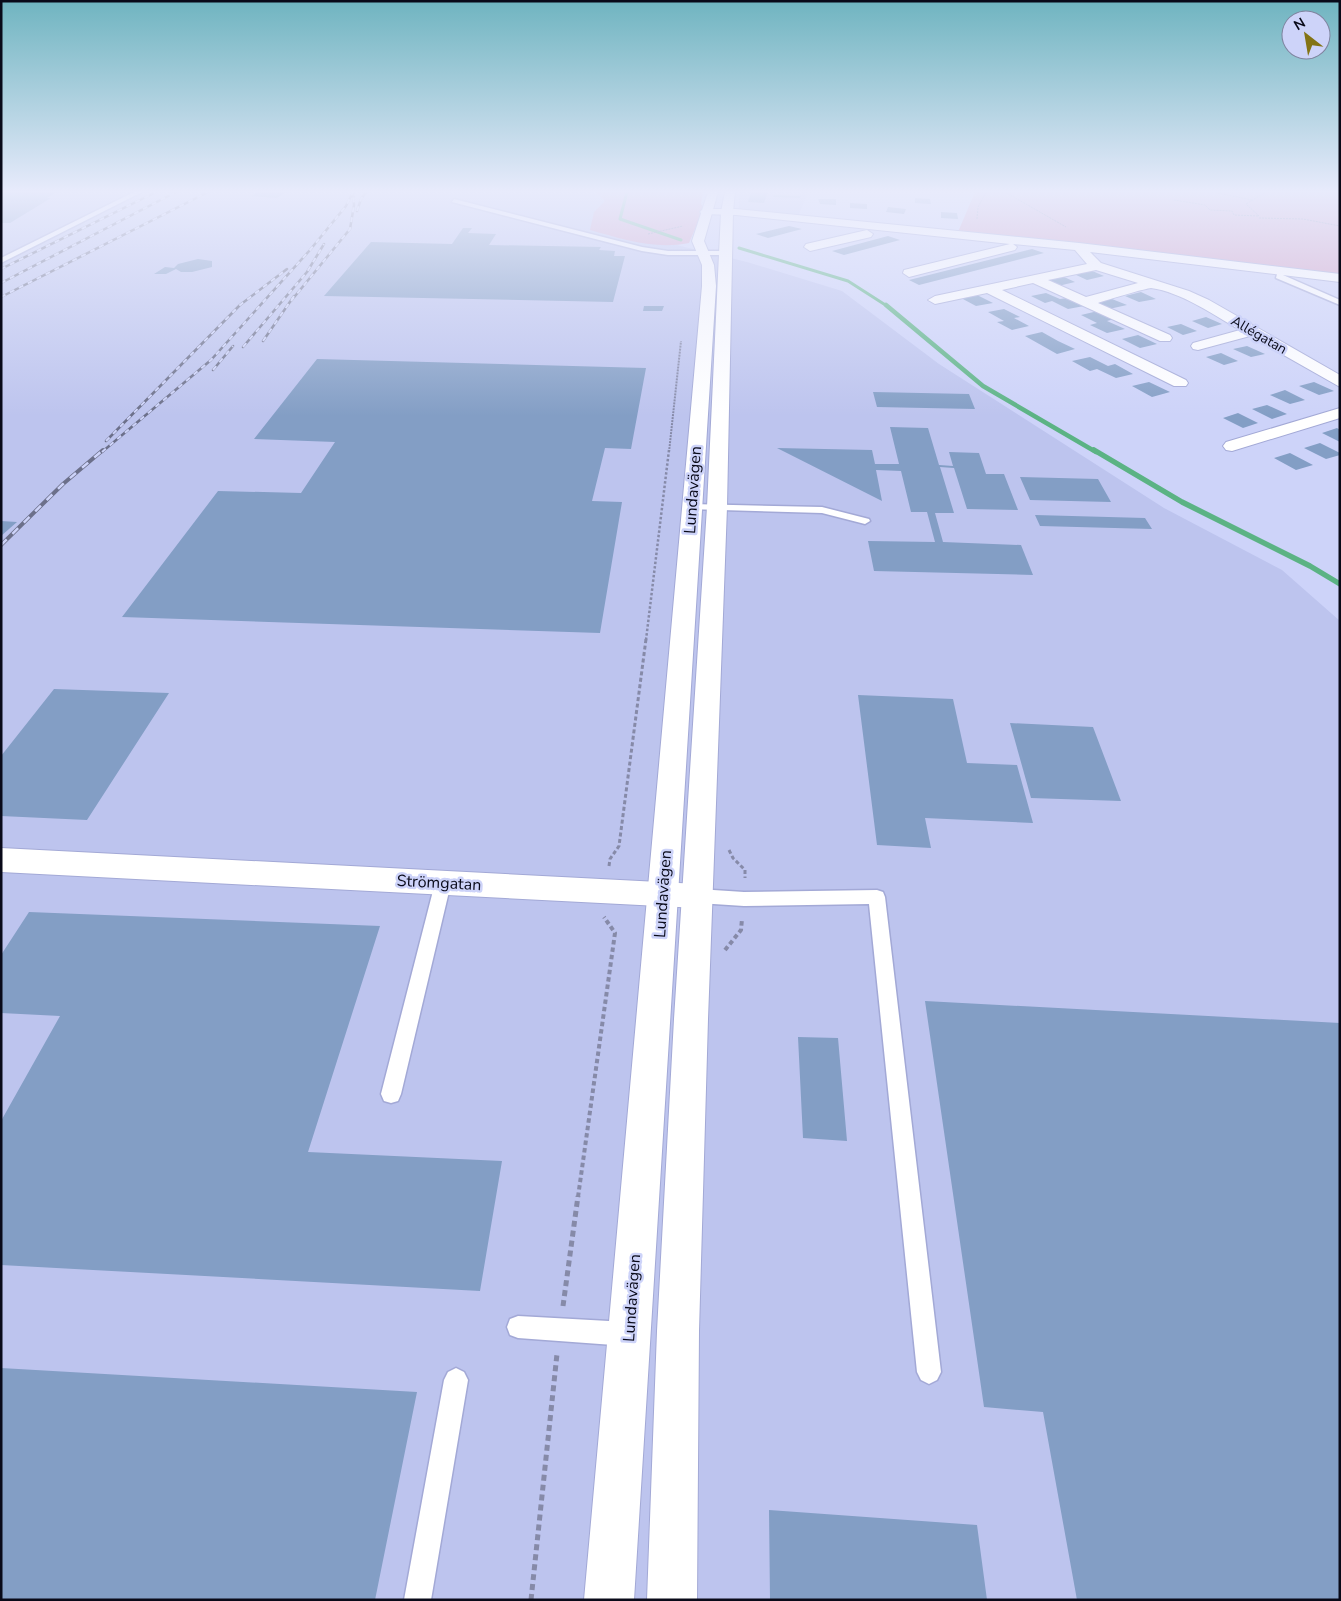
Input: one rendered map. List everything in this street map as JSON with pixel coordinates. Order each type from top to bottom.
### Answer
[{"type":"street","name":"Lundavägen","points":[[672,1600],[678,1331],[698,896],[704,507],[713,267]]},
{"type":"street","points":[[909,273],[934,267]]},
{"type":"street","points":[[935,300],[1093,267]]},
{"type":"street","name":"Allégatan","points":[[1098,267],[1171,290],[1204,303],[1340,382]]},
{"type":"street","points":[[1244,267],[1340,278]]},
{"type":"street","points":[[1034,279],[1165,338]]},
{"type":"street","points":[[1084,302],[1146,286],[1147,283]]},
{"type":"street","points":[[989,289],[1180,383]]},
{"type":"street","points":[[1198,346],[1252,331]]},
{"type":"street","points":[[1232,446],[1340,413]]},
{"type":"street","name":"Lundavägen","points":[[609,1600],[663,894],[704,507]]},
{"type":"street","name":"Strömgatan","points":[[1,860],[698,896]]},
{"type":"lane","points":[[1280,271],[1279,276],[1340,303]]},
{"type":"lane","points":[[704,507],[822,510],[865,521]]},
{"type":"lane","points":[[391,1094],[443,884]]},
{"type":"lane","name":"Strömgatan","points":[[698,896],[744,899],[877,897],[929,1372]]},
{"type":"lane","points":[[518,1327],[629,1334]]},
{"type":"lane","points":[[417,1600],[456,1380]]},
{"type":"shaded area","points":[[1,267],[762,267],[842,291],[939,364],[1164,508],[1282,570],[1340,621],[1340,1600],[1,1600]]},
{"type":"shaded area","points":[[1266,267],[1340,267],[1340,275]]},
{"type":"building","points":[[165,267],[212,267],[192,272],[181,272],[176,269],[166,274],[154,274]]},
{"type":"building","points":[[349,267],[622,267],[613,302],[324,296]]},
{"type":"building","points":[[962,267],[990,267],[919,285],[909,280]]},
{"type":"building","points":[[1090,270],[1104,276],[1087,280],[1074,274]]},
{"type":"building","points":[[1062,276],[1075,282],[1058,286],[1045,280]]},
{"type":"building","points":[[1141,292],[1156,299],[1139,302],[1125,296]]},
{"type":"building","points":[[1046,293],[1060,299],[1067,298],[1084,306],[1068,309],[1052,301],[1045,303],[1031,296]]},
{"type":"building","points":[[977,295],[993,303],[976,306],[961,298]]},
{"type":"building","points":[[1112,299],[1127,305],[1109,309],[1095,303]]},
{"type":"building","points":[[644,306],[664,306],[662,311],[643,311]]},
{"type":"building","points":[[1004,309],[1020,317],[1014,318],[1029,326],[1012,330],[997,322],[1004,321],[988,312]]},
{"type":"building","points":[[1098,311],[1114,319],[1107,321],[1125,329],[1107,333],[1090,325],[1097,323],[1081,315]]},
{"type":"building","points":[[1206,317],[1222,324],[1208,328],[1192,321]]},
{"type":"building","points":[[1181,324],[1197,331],[1183,335],[1167,327]]},
{"type":"building","points":[[1042,332],[1075,349],[1057,354],[1025,336]]},
{"type":"building","points":[[1138,335],[1157,344],[1140,348],[1122,339]]},
{"type":"building","points":[[1247,346],[1265,354],[1251,357],[1233,349]]},
{"type":"building","points":[[1221,353],[1238,361],[1224,365],[1206,357]]},
{"type":"building","points":[[1090,357],[1108,366],[1115,364],[1133,374],[1116,378],[1097,369],[1090,371],[1072,361]]},
{"type":"building","points":[[317,359],[646,368],[631,449],[605,448],[592,501],[622,502],[600,633],[122,617],[218,491],[301,493],[335,442],[254,439]]},
{"type":"building","points":[[1149,382],[1170,392],[1152,397],[1132,386]]},
{"type":"building","points":[[1314,382],[1334,391],[1319,395],[1299,386]]},
{"type":"building","points":[[1285,390],[1305,400],[1290,404],[1270,395]]},
{"type":"building","points":[[873,392],[969,394],[975,409],[877,407]]},
{"type":"building","points":[[1267,405],[1287,414],[1272,419],[1252,409]]},
{"type":"building","points":[[1238,413],[1258,423],[1243,428],[1223,418]]},
{"type":"building","points":[[890,427],[928,428],[939,465],[953,466],[949,452],[979,453],[986,474],[1004,474],[1018,510],[967,509],[954,468],[940,467],[954,513],[935,513],[943,542],[1021,545],[1033,575],[874,571],[868,541],[935,542],[927,512],[911,512],[901,471],[876,470],[882,501],[777,448],[872,450],[875,464],[899,464]]},
{"type":"building","points":[[1337,428],[1340,430],[1340,442],[1322,433]]},
{"type":"building","points":[[1320,443],[1340,453],[1340,455],[1326,459],[1304,448]]},
{"type":"building","points":[[1290,453],[1313,465],[1296,470],[1274,458]]},
{"type":"building","points":[[1020,477],[1098,479],[1111,502],[1030,500]]},
{"type":"building","points":[[1035,515],[1145,518],[1152,529],[1040,526]]},
{"type":"building","points":[[1,521],[17,522],[1,536]]},
{"type":"building","points":[[54,689],[169,693],[87,820],[1,816],[1,756]]},
{"type":"building","points":[[858,695],[953,699],[967,763],[1017,765],[1033,823],[925,818],[931,848],[877,845]]},
{"type":"building","points":[[1010,723],[1093,727],[1121,801],[1031,798]]},
{"type":"building","points":[[29,912],[380,926],[308,1152],[502,1161],[480,1291],[1,1265],[1,1121],[60,1016],[1,1013],[1,955]]},
{"type":"building","points":[[925,1001],[1340,1023],[1340,1600],[1077,1600],[1043,1412],[984,1407]]},
{"type":"building","points":[[798,1037],[838,1038],[847,1141],[803,1138]]},
{"type":"building","points":[[1,1368],[417,1392],[375,1600],[1,1600]]},
{"type":"building","points":[[769,1510],[977,1525],[987,1600],[770,1600]]},
{"type":"waterway","points":[[801,267],[848,281],[887,306]]},
{"type":"waterway","points":[[886,305],[983,386],[1096,452]]},
{"type":"waterway","points":[[1094,450],[1182,502],[1310,566],[1340,584]]},
{"type":"railway","points":[[1,269],[6,267]]},
{"type":"railway","points":[[1,283],[32,267]]},
{"type":"railway","points":[[1,297],[61,267]]},
{"type":"railway","points":[[102,452],[211,360],[295,267]]},
{"type":"railway","points":[[243,347],[310,267]]},
{"type":"railway","points":[[291,301],[319,267]]},
{"type":"railway","points":[[106,441],[240,305],[287,269]]},
{"type":"railway","points":[[263,341],[294,296]]},
{"type":"railway","points":[[213,370],[233,346]]},
{"type":"railway","points":[[1,545],[63,484],[103,450]]}]
